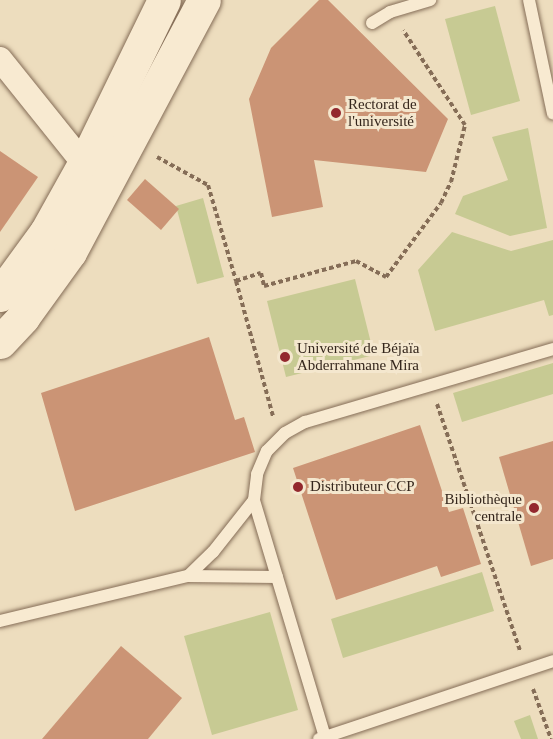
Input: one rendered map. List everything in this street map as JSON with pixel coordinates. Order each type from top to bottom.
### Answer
[{"type":"street","points":[[0,295],[46,232],[84,164],[182,5]]},
{"type":"street","points":[[0,342],[23,317],[70,252],[182,5]]},
{"type":"street","points":[[0,59],[84,164]]},
{"type":"lane","points":[[372,24],[390,12],[430,0]]},
{"type":"lane","points":[[529,0],[553,110]]},
{"type":"lane","points":[[553,349],[305,422],[279,439],[267,451],[257,474],[254,500],[322,738],[553,661]]},
{"type":"lane","points":[[188,576],[213,552],[254,500]]},
{"type":"lane","points":[[0,621],[188,576],[277,577]]},
{"type":"path","points":[[236,280],[261,273],[264,286],[356,261],[386,277],[441,203],[451,182],[465,124],[432,70],[390,12]]},
{"type":"path","points":[[153,155],[208,185],[279,439]]},
{"type":"path","points":[[430,384],[551,739]]},
{"type":"green space","points":[[495,6],[520,101],[471,115],[445,19]]},
{"type":"green space","points":[[528,128],[547,228],[510,236],[455,214],[463,196],[508,180],[492,137]]},
{"type":"green space","points":[[203,198],[224,277],[197,284],[176,206]]},
{"type":"green space","points":[[452,232],[511,251],[553,240],[553,315],[549,316],[544,300],[435,331],[418,270]]},
{"type":"green space","points":[[355,279],[374,355],[286,377],[267,301]]},
{"type":"green space","points":[[553,363],[553,394],[462,422],[453,393]]},
{"type":"green space","points":[[482,572],[494,611],[343,658],[331,619]]},
{"type":"green space","points":[[270,612],[298,710],[212,735],[184,636]]},
{"type":"green space","points":[[530,715],[538,739],[521,739],[514,721]]},
{"type":"building","points":[[319,0],[328,0],[448,119],[426,172],[314,160],[323,207],[272,217],[249,99],[271,48]]},
{"type":"building","points":[[0,151],[38,177],[0,232]]},
{"type":"building","points":[[145,179],[179,209],[161,230],[127,200]]},
{"type":"building","points":[[209,337],[235,420],[244,417],[255,452],[75,511],[41,393]]},
{"type":"building","points":[[420,425],[449,512],[463,508],[481,564],[441,577],[437,566],[336,600],[293,468]]},
{"type":"building","name":"Bibliothèque centrale","points":[[553,441],[553,559],[531,566],[499,457]]},
{"type":"building","points":[[121,646],[182,698],[148,739],[42,739]]},
{"type":"place","name":"Rectorat de l'université","points":[[336,113]]},
{"type":"place","name":"Université de Béjaïa Abderrahmane Mira","points":[[285,357]]},
{"type":"place","name":"Distributeur CCP","points":[[298,487]]},
{"type":"place","name":"Bibliothèque centrale","points":[[534,508]]}]
